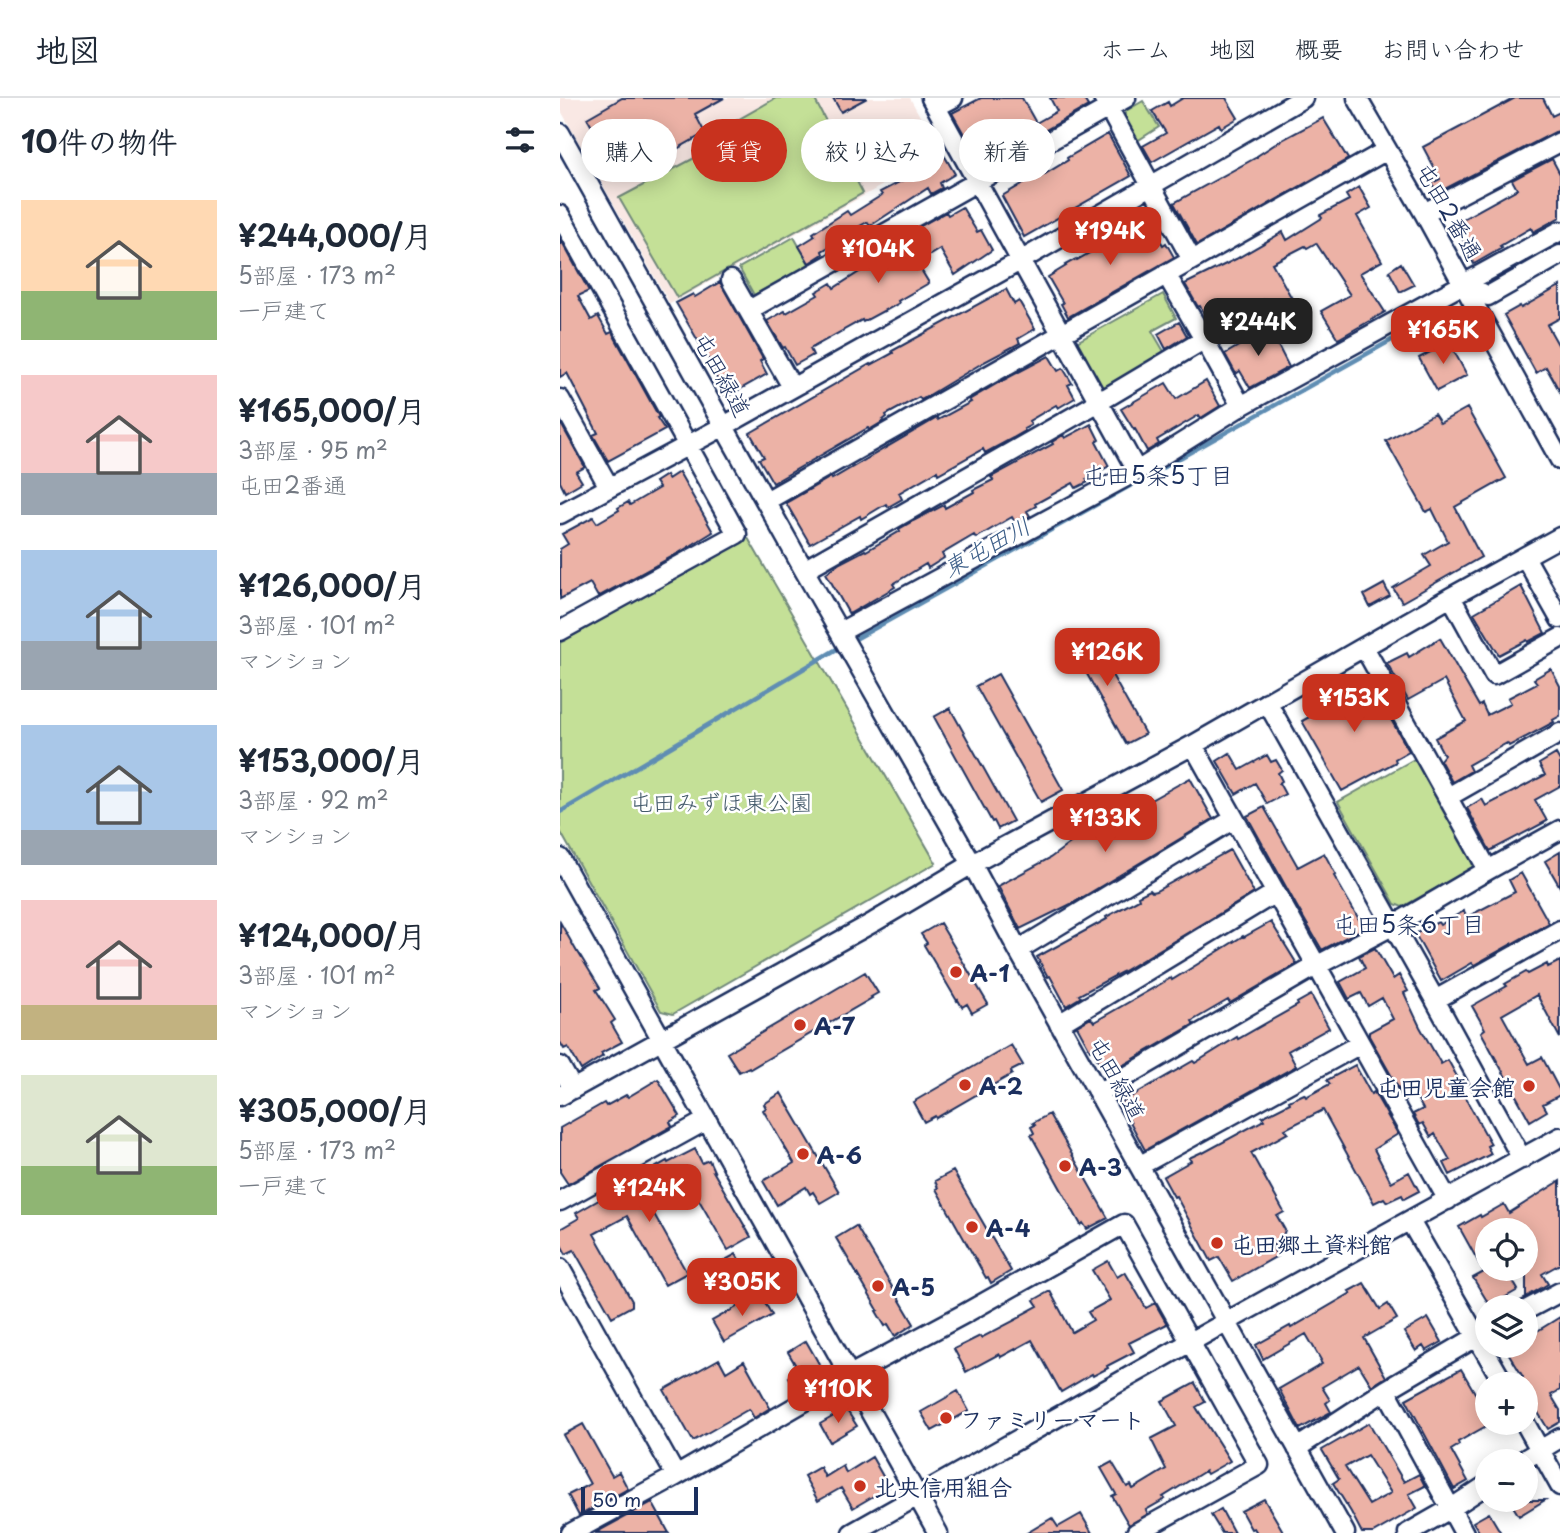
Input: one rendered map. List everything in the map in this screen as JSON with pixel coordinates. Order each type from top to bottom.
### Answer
[{"type":"street","points":[[953,98],[933,103],[959,150]]},
{"type":"street","points":[[1055,134],[1106,103],[1126,98]]},
{"type":"street","points":[[560,514],[1020,261],[1303,98]]},
{"type":"street","name":"屯田2番通","points":[[1357,98],[1555,438],[1560,460]]},
{"type":"street","points":[[1106,103],[1192,260]]},
{"type":"street","name":"屯田緑道","points":[[560,133],[1345,1533]]},
{"type":"street","points":[[1424,213],[1560,142]]},
{"type":"street","points":[[766,501],[1387,150]]},
{"type":"street","points":[[749,310],[977,182],[1137,471]]},
{"type":"street","points":[[560,215],[737,534],[560,631]]},
{"type":"street","points":[[844,640],[1137,471],[1241,406],[1560,231]]},
{"type":"street","points":[[1463,283],[1489,296],[1560,255]]},
{"type":"street","points":[[1166,274],[1241,406]]},
{"type":"street","points":[[731,280],[792,387]]},
{"type":"street","points":[[804,570],[1246,318]]},
{"type":"street","points":[[560,399],[609,487]]},
{"type":"street","points":[[560,1066],[566,1093],[862,929],[972,864],[1193,745],[1560,537]]},
{"type":"street","points":[[1525,557],[1560,619]]},
{"type":"street","points":[[1451,597],[1494,675],[1560,638]]},
{"type":"street","points":[[1364,648],[1488,870]]},
{"type":"street","points":[[1267,702],[1522,1159]]},
{"type":"street","points":[[1448,797],[1560,733]]},
{"type":"street","points":[[1193,745],[1448,1200]]},
{"type":"street","points":[[1018,950],[1234,819]]},
{"type":"street","points":[[1098,1093],[1316,966],[1560,830]]},
{"type":"street","points":[[560,858],[939,1533]]},
{"type":"street","points":[[1059,1024],[1275,893]]},
{"type":"street","points":[[1435,1000],[1560,930]]},
{"type":"street","points":[[1139,1166],[1360,1044]]},
{"type":"street","points":[[560,1201],[707,1120]]},
{"type":"street","points":[[852,1533],[1560,1137]]},
{"type":"street","points":[[1410,1221],[1475,1322]]},
{"type":"street","points":[[570,1533],[1124,1224],[1259,1465],[1136,1533]]},
{"type":"street","points":[[560,1268],[676,1476]]},
{"type":"street","points":[[1538,1304],[1560,1292]]},
{"type":"street","points":[[1297,1448],[1475,1337]]},
{"type":"street","points":[[1386,1391],[1464,1533]]},
{"type":"street","points":[[1532,1435],[1560,1486]]},
{"type":"street","points":[[1540,1449],[1560,1437]]},
{"type":"street","points":[[1408,1533],[1475,1493]]},
{"type":"shaded area","points":[[560,98],[910,98],[921,119],[801,119],[801,182],[888,182],[670,304],[601,182],[677,182],[677,119],[581,119],[581,146],[560,109]]},
{"type":"green space","points":[[776,98],[814,98],[825,119],[801,119],[801,182],[857,182],[863,193],[677,298],[619,198],[649,182],[677,182],[677,167],[691,160],[691,182],[787,182],[787,119],[739,119]]},
{"type":"green space","points":[[1143,101],[1159,127],[1137,141],[1123,118],[1126,111]]},
{"type":"green space","points":[[794,237],[809,264],[754,295],[739,268]]},
{"type":"green space","points":[[1163,294],[1176,318],[1152,331],[1166,355],[1103,392],[1075,343]]},
{"type":"green space","name":"屯田みずほ東公園","points":[[748,538],[936,863],[673,1014],[661,1011],[560,831],[560,643]]},
{"type":"green space","points":[[1416,758],[1473,862],[1472,868],[1402,907],[1395,904],[1338,802]]},
{"type":"building","points":[[622,98],[724,98],[695,114],[698,119],[691,119],[691,141],[677,149],[677,119],[587,118]]},
{"type":"building","points":[[833,98],[867,98],[841,112]]},
{"type":"building","points":[[981,98],[1022,98],[1034,119],[959,119],[959,125],[952,113]]},
{"type":"building","points":[[1050,98],[1083,98],[1088,106],[1055,125],[1055,119],[1043,119],[1057,111]]},
{"type":"building","points":[[1183,98],[1226,98],[1238,118],[1221,128],[1219,124],[1152,162],[1143,146],[1166,133],[1152,111],[1168,102],[1170,106]]},
{"type":"building","points":[[1515,98],[1543,98],[1552,116],[1560,112],[1560,131],[1437,193],[1432,183],[1440,179],[1423,147]]},
{"type":"building","points":[[1323,118],[1348,159],[1197,245],[1174,203]]},
{"type":"building","points":[[1108,134],[1131,176],[1024,237],[1002,196],[1026,182],[1055,182],[1055,168],[1068,160],[1067,158]]},
{"type":"building","points":[[945,157],[955,174],[945,180]]},
{"type":"building","points":[[1552,159],[1560,174],[1560,217],[1533,232],[1531,228],[1474,264],[1454,224],[1517,189],[1512,180]]},
{"type":"building","points":[[899,182],[942,182],[942,188],[931,194],[928,188],[870,226],[867,222],[836,240],[837,242],[822,251],[823,254],[809,263],[799,246],[815,236],[813,233],[847,211],[850,215],[882,195],[880,192]]},
{"type":"building","points":[[1359,187],[1371,208],[1357,216],[1382,261],[1360,273],[1385,312],[1338,339],[1321,311],[1350,295],[1316,243],[1272,263],[1299,311],[1278,323],[1265,299],[1249,307],[1236,309],[1209,323],[1185,284],[1283,232],[1287,240],[1322,218],[1320,215],[1349,200],[1346,195]]},
{"type":"building","points":[[962,207],[977,232],[981,230],[992,250],[955,275],[940,249],[917,263],[929,283],[885,311],[863,322],[862,320],[810,349],[813,355],[795,365],[767,321],[818,295],[816,292],[831,283],[834,288],[897,248],[898,250],[924,235],[919,227],[946,212],[948,215]]},
{"type":"building","points":[[1146,217],[1163,245],[1166,243],[1174,257],[1068,317],[1048,277]]},
{"type":"building","points":[[560,238],[589,291],[578,296],[591,320],[598,316],[608,334],[612,332],[665,430],[608,461],[593,435],[598,433],[567,373],[560,377]]},
{"type":"building","points":[[1401,263],[1414,285],[1400,292],[1389,271]]},
{"type":"building","points":[[720,282],[763,359],[760,361],[767,374],[726,397],[713,371],[715,370],[676,303],[693,294],[695,297]]},
{"type":"building","points":[[1560,286],[1560,318],[1547,325],[1560,348],[1560,392],[1546,367],[1536,373],[1504,315]]},
{"type":"building","points":[[1006,289],[1014,304],[1019,301],[1035,329],[1018,339],[1020,343],[921,400],[919,397],[886,415],[884,421],[773,483],[759,459],[764,457],[750,433]]},
{"type":"building","points":[[1179,322],[1187,336],[1166,349],[1158,334]]},
{"type":"building","points":[[1268,326],[1289,367],[1250,388],[1240,371],[1236,374],[1225,354]]},
{"type":"building","points":[[1449,342],[1467,375],[1437,391],[1419,358]]},
{"type":"building","points":[[1049,356],[1058,371],[1063,368],[1072,383],[1068,385],[1075,398],[1058,408],[1056,405],[1029,421],[1031,425],[1013,438],[985,453],[983,449],[938,474],[937,471],[899,493],[902,499],[888,507],[886,504],[861,519],[860,516],[810,544],[786,503]]},
{"type":"building","points":[[1206,381],[1220,406],[1157,440],[1159,444],[1147,451],[1121,409],[1166,383],[1176,399]]},
{"type":"building","points":[[1467,408],[1506,478],[1455,507],[1481,557],[1402,602],[1393,588],[1431,566],[1424,555],[1448,541],[1432,509],[1426,512],[1386,441],[1434,414],[1440,423]]},
{"type":"building","points":[[560,422],[585,467],[576,472],[582,482],[565,492],[560,482]]},
{"type":"building","points":[[1091,424],[1099,440],[1096,442],[1109,466],[1086,479],[1088,482],[1076,488],[1073,483],[1035,504],[1036,506],[1027,511],[1030,516],[1016,524],[1012,517],[976,538],[974,535],[942,554],[944,558],[928,568],[926,564],[893,584],[895,587],[849,614],[826,573],[913,521],[974,492],[973,490],[993,480],[991,477],[1053,444],[1052,442],[1063,435],[1065,438]]},
{"type":"building","points":[[679,472],[713,532],[598,597],[590,583],[560,599],[560,549],[568,544],[562,534],[593,517],[597,523],[628,502],[630,505],[659,488],[655,482],[666,475],[668,479]]},
{"type":"building","points":[[1384,584],[1390,596],[1370,607],[1364,595]]},
{"type":"building","points":[[1521,586],[1545,633],[1499,655],[1474,613]]},
{"type":"building","points":[[1088,632],[1145,734],[1126,744],[1069,642]]},
{"type":"building","points":[[1440,638],[1479,706],[1482,704],[1487,715],[1511,703],[1508,698],[1537,683],[1534,679],[1551,669],[1560,686],[1560,716],[1553,720],[1554,722],[1509,746],[1507,743],[1468,765],[1471,771],[1452,782],[1440,760],[1444,755],[1435,738],[1466,721],[1444,680],[1408,700],[1387,663],[1407,653],[1409,657]]},
{"type":"building","points":[[998,674],[1063,790],[1041,802],[976,686]]},
{"type":"building","points":[[1343,680],[1351,693],[1370,683],[1409,751],[1395,759],[1396,762],[1342,791],[1302,721],[1322,710],[1315,695]]},
{"type":"building","points":[[950,708],[1013,821],[998,829],[934,717]]},
{"type":"building","points":[[1230,753],[1240,770],[1267,755],[1271,762],[1276,760],[1282,770],[1278,773],[1282,781],[1279,783],[1285,794],[1267,804],[1255,783],[1236,794],[1217,761]]},
{"type":"building","points":[[1556,754],[1560,761],[1560,786],[1535,800],[1547,821],[1490,851],[1467,808],[1482,799],[1486,806],[1545,775],[1539,764]]},
{"type":"building","points":[[1190,778],[1213,819],[1073,903],[1020,929],[998,886],[1050,858],[1073,841]]},
{"type":"building","points":[[1264,807],[1298,867],[1324,853],[1364,928],[1322,950],[1247,816]]},
{"type":"building","points":[[1230,850],[1254,893],[1079,995],[1081,997],[1066,1006],[1037,957],[1107,919],[1106,917],[1139,899],[1138,896],[1150,890],[1156,891]]},
{"type":"building","points":[[1560,852],[1560,887],[1545,861]]},
{"type":"building","points":[[1521,873],[1549,923],[1441,981],[1415,934],[1438,922],[1440,925],[1464,911],[1467,917],[1515,892],[1509,880]]},
{"type":"building","points":[[560,922],[600,988],[596,990],[615,1020],[611,1023],[622,1042],[601,1053],[603,1056],[581,1070],[568,1047],[564,1049],[560,1042]]},
{"type":"building","points":[[1271,922],[1297,964],[1230,1003],[1228,1000],[1192,1021],[1194,1024],[1106,1075],[1077,1026],[1091,1018],[1094,1022]]},
{"type":"building","name":"A-1","points":[[940,923],[988,1004],[972,1013],[967,1004],[962,1007],[957,1001],[924,945],[927,943],[921,934]]},
{"type":"building","points":[[1375,948],[1393,979],[1399,975],[1408,991],[1404,993],[1420,1027],[1441,1064],[1448,1060],[1460,1082],[1457,1083],[1491,1144],[1487,1146],[1491,1154],[1450,1175],[1444,1163],[1450,1160],[1435,1134],[1431,1137],[1423,1123],[1419,1125],[1413,1114],[1423,1109],[1410,1086],[1400,1091],[1369,1036],[1369,1032],[1393,1019],[1382,998],[1368,1006],[1361,993],[1349,999],[1340,982],[1365,968],[1359,956]]},
{"type":"building","points":[[1560,961],[1560,1038],[1537,995],[1502,1015],[1529,1064],[1542,1057],[1560,1091],[1560,1095],[1543,1104],[1547,1111],[1530,1121],[1481,1032],[1485,1029],[1472,1006],[1526,972],[1528,974],[1547,964],[1548,967]]},
{"type":"building","name":"A-7","points":[[865,972],[878,993],[872,998],[750,1069],[749,1067],[739,1072],[727,1053]]},
{"type":"building","points":[[1311,995],[1329,1028],[1288,1051],[1296,1066],[1145,1150],[1120,1103],[1237,1037],[1238,1039]]},
{"type":"building","name":"A-2","points":[[1011,1045],[1023,1065],[936,1118],[935,1116],[924,1122],[913,1102]]},
{"type":"building","points":[[1355,1065],[1398,1134],[1374,1149],[1391,1182],[1409,1172],[1419,1191],[1404,1199],[1402,1195],[1387,1202],[1384,1198],[1374,1203],[1323,1110],[1285,1129],[1288,1133],[1251,1153],[1284,1212],[1277,1216],[1285,1230],[1281,1241],[1272,1246],[1277,1256],[1233,1281],[1219,1257],[1211,1261],[1163,1177],[1191,1161],[1189,1158],[1264,1120],[1262,1117],[1290,1103],[1289,1101],[1304,1094],[1306,1097],[1330,1084],[1327,1080]]},
{"type":"building","points":[[658,1079],[680,1116],[670,1122],[672,1126],[568,1184],[560,1172],[560,1128],[604,1103],[606,1106],[626,1095],[628,1097]]},
{"type":"building","name":"A-6","points":[[781,1093],[839,1192],[820,1203],[806,1187],[777,1205],[763,1181],[794,1163],[763,1110],[766,1108],[764,1104]]},
{"type":"building","name":"A-3","points":[[1049,1114],[1108,1218],[1087,1229],[1083,1223],[1081,1225],[1031,1135],[1034,1133],[1031,1127],[1035,1125],[1033,1123]]},
{"type":"building","points":[[695,1149],[702,1163],[709,1160],[751,1237],[728,1250],[689,1183],[649,1205],[687,1273],[665,1285],[627,1216],[594,1234],[632,1301],[632,1306],[612,1317],[574,1250],[566,1254],[560,1243],[560,1229],[579,1218],[576,1213],[667,1161],[668,1163]]},
{"type":"building","name":"A-4","points":[[953,1171],[1011,1271],[991,1283],[936,1189],[938,1188],[935,1181]]},
{"type":"building","points":[[1560,1181],[1560,1264],[1542,1274],[1548,1284],[1529,1295],[1526,1295],[1526,1281],[1538,1281],[1538,1218],[1475,1218],[1475,1256],[1459,1227],[1480,1215],[1481,1217],[1504,1204],[1509,1213]]},
{"type":"building","name":"A-5","points":[[856,1226],[914,1324],[895,1336],[888,1324],[885,1326],[836,1238]]},
{"type":"building","points":[[736,1254],[747,1274],[700,1300],[689,1280]]},
{"type":"building","points":[[1108,1261],[1117,1277],[1125,1272],[1146,1308],[1155,1303],[1167,1324],[1129,1343],[1134,1352],[1061,1392],[1032,1340],[966,1372],[954,1349],[1021,1317],[1038,1306],[1034,1300],[1050,1291],[1072,1332],[1093,1320],[1088,1312],[1110,1300],[1092,1270]]},
{"type":"building","points":[[1475,1277],[1475,1281],[1513,1281],[1518,1290],[1509,1295],[1483,1295],[1473,1278]]},
{"type":"building","points":[[1364,1283],[1380,1309],[1388,1304],[1397,1319],[1364,1338],[1386,1377],[1372,1386],[1359,1365],[1322,1387],[1330,1400],[1326,1403],[1331,1412],[1300,1429],[1279,1389],[1322,1364],[1321,1360],[1306,1334],[1263,1359],[1256,1345],[1290,1326],[1291,1328]]},
{"type":"building","points":[[760,1294],[772,1315],[724,1342],[712,1321]]},
{"type":"building","points":[[1560,1317],[1560,1390],[1551,1395],[1560,1410],[1560,1422],[1548,1429],[1538,1413],[1538,1372],[1520,1372],[1511,1358],[1538,1358],[1538,1331]]},
{"type":"building","points":[[1428,1318],[1442,1342],[1426,1351],[1423,1346],[1416,1351],[1404,1332]]},
{"type":"building","points":[[806,1341],[826,1376],[798,1392],[789,1377],[799,1371],[788,1352]]},
{"type":"building","points":[[719,1359],[726,1372],[744,1361],[770,1408],[754,1418],[749,1409],[693,1441],[664,1390]]},
{"type":"building","points":[[1461,1369],[1475,1393],[1475,1432],[1458,1442],[1459,1445],[1451,1450],[1468,1481],[1454,1489],[1406,1399]]},
{"type":"building","points":[[1195,1383],[1205,1402],[1196,1407],[1230,1461],[1207,1474],[1205,1471],[1163,1497],[1165,1499],[1146,1510],[1148,1514],[1129,1525],[1112,1496],[1116,1494],[1101,1468],[1112,1462],[1127,1487],[1131,1485],[1133,1489],[1166,1469],[1151,1439],[1176,1426],[1162,1401]]},
{"type":"building","points":[[958,1391],[969,1411],[932,1431],[921,1412]]},
{"type":"building","points":[[846,1409],[857,1426],[830,1442],[820,1424]]},
{"type":"building","points":[[1369,1423],[1404,1482],[1419,1474],[1425,1486],[1409,1494],[1417,1508],[1373,1533],[1362,1533],[1333,1483],[1339,1479],[1322,1450]],"holes":[[[1367,1455],[1391,1493],[1369,1505],[1345,1467]]]},
{"type":"building","points":[[583,1424],[612,1476],[619,1472],[628,1489],[579,1516],[568,1495],[590,1484],[563,1435]]},
{"type":"building","points":[[872,1457],[889,1487],[853,1508],[841,1488],[818,1501],[804,1476],[820,1467],[825,1477],[843,1466],[846,1473]]},
{"type":"building","points":[[1264,1499],[1284,1533],[1257,1533],[1254,1528],[1251,1529],[1241,1511]]},
{"type":"building","points":[[652,1502],[669,1533],[595,1533]]},
{"type":"building","points":[[1221,1509],[1234,1533],[1222,1533],[1211,1515]]},
{"type":"building","points":[[1489,1513],[1501,1533],[1480,1533],[1473,1522]]},
{"type":"building","points":[[1081,1514],[1092,1533],[1027,1533],[1052,1518],[1058,1527]]},
{"type":"waterway","name":"東屯田川","points":[[850,642],[1433,317]]},
{"type":"waterway","name":"東屯田川","points":[[560,812],[842,646]]},
{"type":"place","name":"A-1","points":[[956,972]]},
{"type":"place","name":"A-7","points":[[800,1025]]},
{"type":"place","name":"A-2","points":[[965,1085]]},
{"type":"place","name":"屯田児童会館","points":[[1529,1086]]},
{"type":"place","name":"A-6","points":[[803,1154]]},
{"type":"place","name":"A-3","points":[[1065,1166]]},
{"type":"place","name":"A-4","points":[[972,1227]]},
{"type":"place","name":"屯田郷土資料館","points":[[1217,1243]]},
{"type":"place","name":"A-5","points":[[878,1286]]},
{"type":"place","name":"ファミリーマート","points":[[946,1418]]},
{"type":"place","name":"北央信用組合","points":[[860,1486]]},
{"type":"district","name":"屯田5条5丁目","points":[[1158,474]]},
{"type":"district","name":"屯田5条6丁目","points":[[1409,923]]}]
